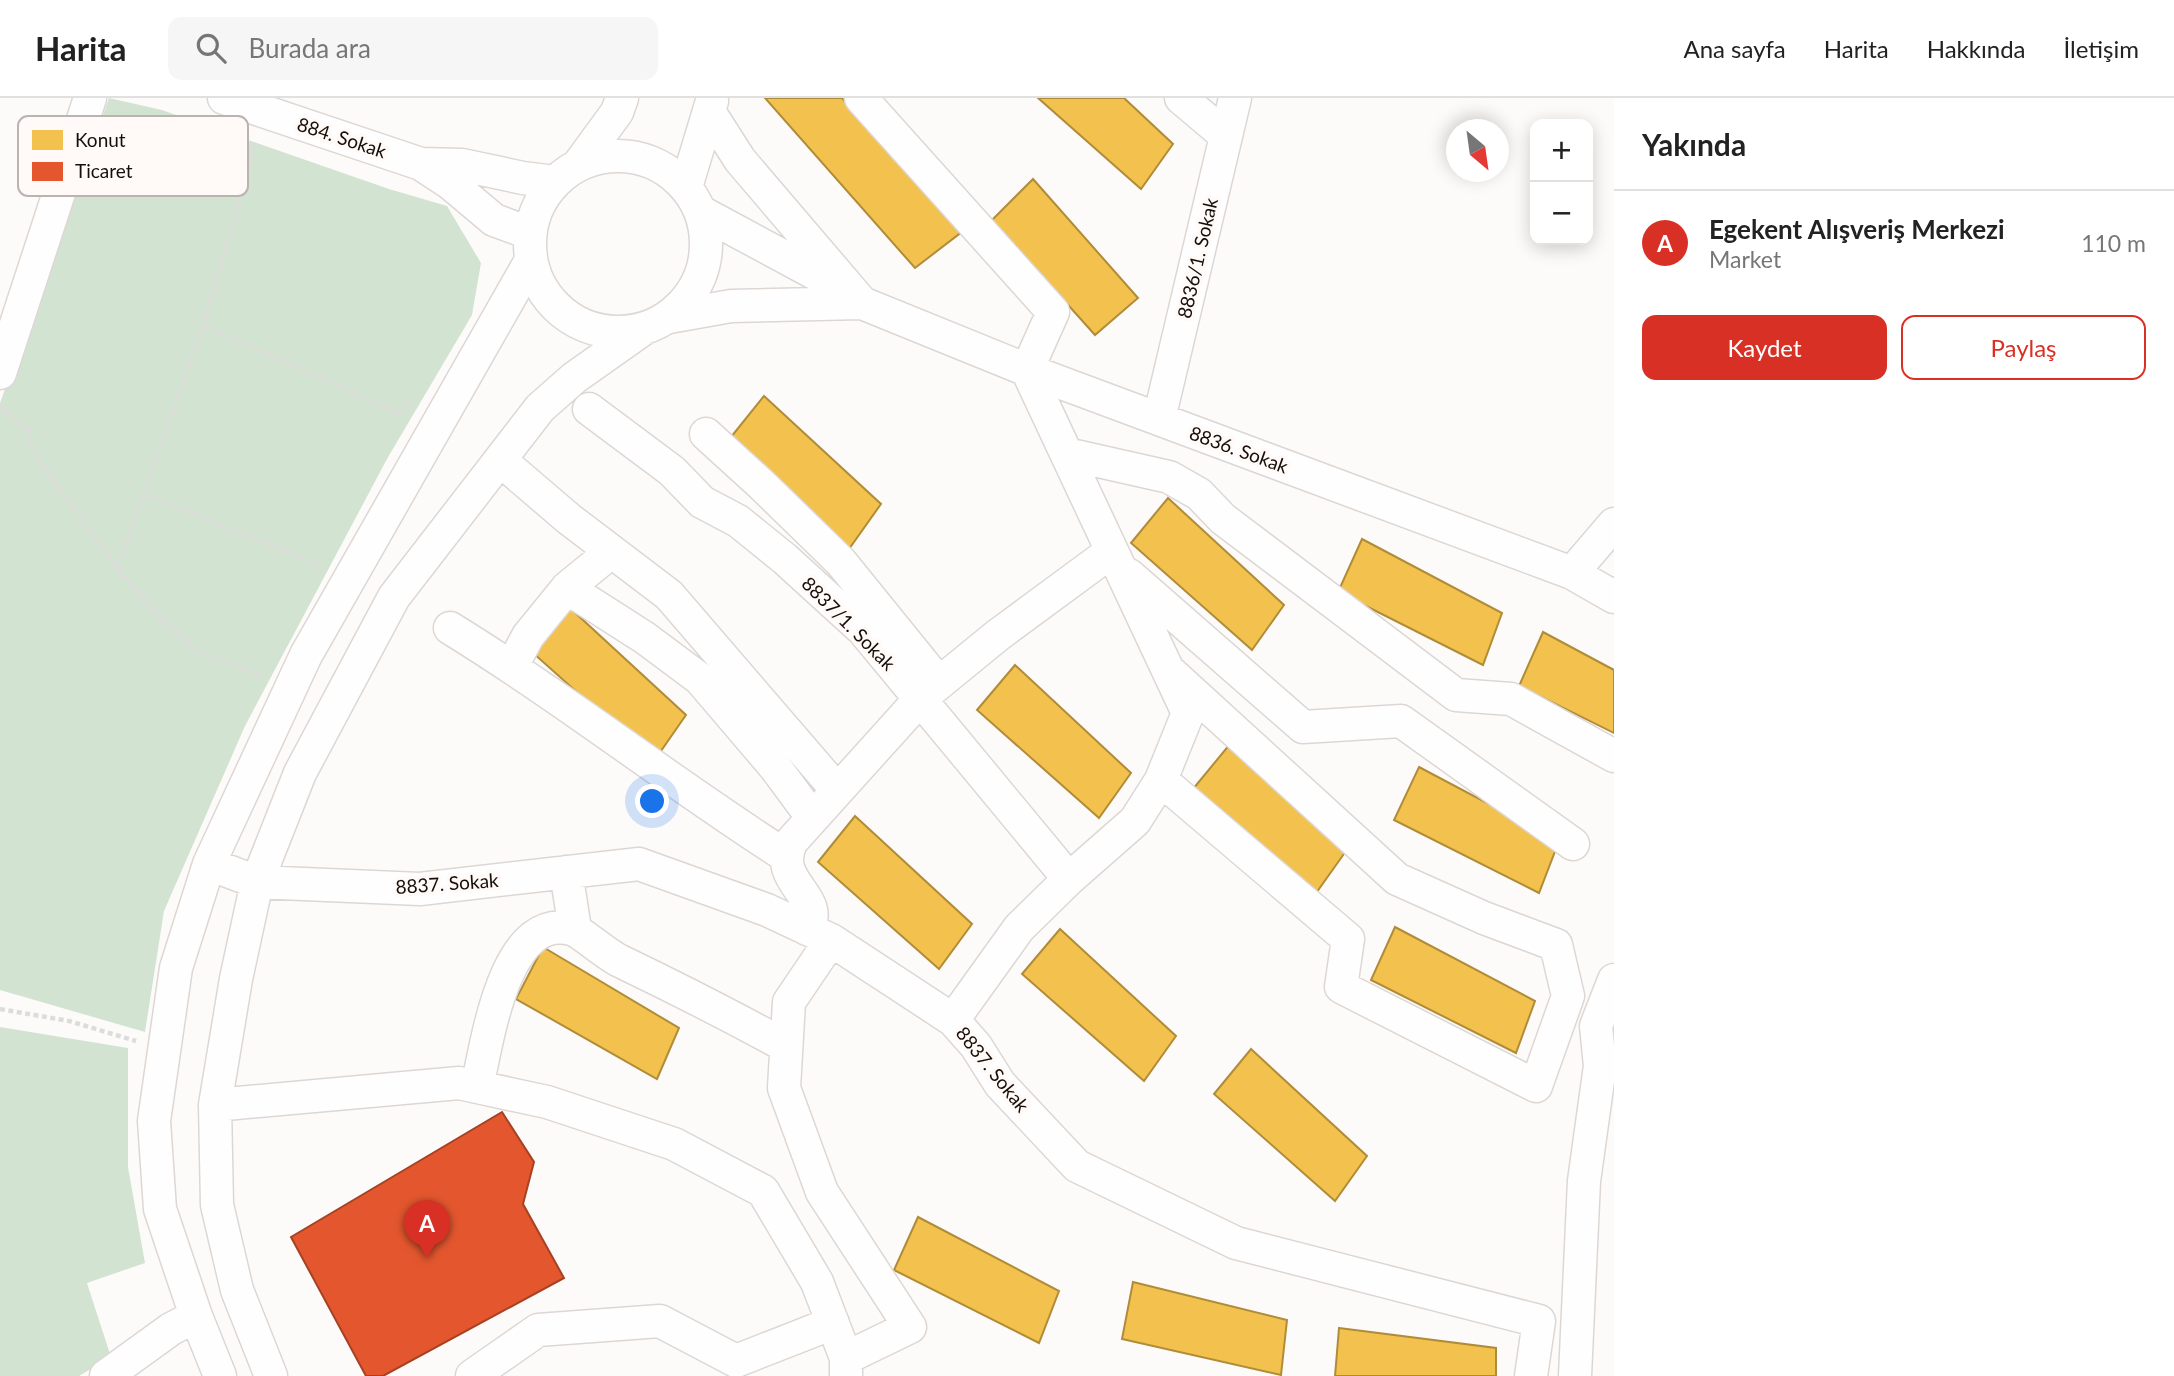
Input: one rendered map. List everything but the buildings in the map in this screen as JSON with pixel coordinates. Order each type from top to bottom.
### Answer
[{"type":"street","points":[[84,116],[90,98]]},
{"type":"street","name":"884. Sokak","points":[[224,98],[421,164],[450,183],[530,248]]},
{"type":"street","points":[[220,1376],[195,1315],[160,1209],[154,1121],[176,968],[209,864],[306,654],[530,248],[538,205],[617,112],[622,98]]},
{"type":"street","points":[[861,98],[1054,312],[1027,370],[1188,713],[1161,780],[1135,821],[1069,879],[1019,928],[953,1020]]},
{"type":"street","points":[[1181,98],[1226,136]]},
{"type":"street","name":"8836/1. Sokak","points":[[1159,419],[1235,98]]},
{"type":"street","points":[[271,1376],[237,1290],[217,1205],[215,1105],[236,979],[257,881],[299,772],[394,597],[540,408],[573,378],[656,323],[690,296],[703,270],[707,241],[694,199],[712,105]]},
{"type":"street","points":[[712,105],[740,160],[862,303]]},
{"type":"street","points":[[567,173],[607,156],[636,157],[663,167],[694,199],[862,303]]},
{"type":"street","name":"884. Sokak","points":[[421,164],[462,165],[523,178],[567,173]]},
{"type":"street","points":[[0,373],[58,196]]},
{"type":"street","points":[[530,248],[541,290],[559,312],[584,327],[613,333],[731,306],[862,303]]},
{"type":"street","name":"8836. Sokak","points":[[862,303],[1027,370],[1572,573],[1614,597]]},
{"type":"street","name":"8837/1. Sokak","points":[[589,409],[672,471],[702,502],[738,521],[785,559],[930,691],[1069,879]]},
{"type":"street","points":[[706,434],[841,562],[930,691]]},
{"type":"street","points":[[1067,454],[1170,477],[1199,494],[1223,519],[1456,695],[1511,699],[1614,756]]},
{"type":"street","points":[[500,460],[611,552],[669,595],[837,790]]},
{"type":"street","points":[[1572,573],[1614,524]]},
{"type":"street","points":[[512,666],[527,636],[567,587],[611,552]]},
{"type":"street","points":[[215,1105],[459,1083],[547,1102],[674,1144],[763,1191],[817,1282],[846,1367],[910,1327],[822,1192],[783,1088],[789,1002],[819,935],[810,923],[812,909],[790,876],[786,856],[792,841],[812,817],[930,691],[1054,592],[1116,559]]},
{"type":"street","points":[[1116,559],[1303,727],[1401,720],[1573,844]]},
{"type":"street","points":[[567,587],[645,638],[700,679],[775,767],[812,817]]},
{"type":"street","points":[[450,628],[512,666],[714,810],[786,856]]},
{"type":"street","points":[[1161,780],[1348,939],[1341,987],[1536,1086],[1569,996],[1556,945],[1484,918],[1397,879],[1168,670]]},
{"type":"street","name":"8837. Sokak","points":[[209,864],[257,881],[420,889],[639,864],[767,910],[819,935],[953,1020],[976,1046],[1000,1084],[1077,1166],[1236,1243],[1539,1321],[1531,1376]]},
{"type":"street","points":[[566,872],[575,929]]},
{"type":"street","points":[[477,1087],[499,990],[522,949],[541,933],[564,927],[575,929],[615,959],[716,1007],[786,1046]]},
{"type":"street","points":[[1575,1376],[1584,1181],[1600,1066],[1596,1026],[1614,979]]},
{"type":"street","points":[[106,1376],[195,1315]]},
{"type":"street","points":[[472,1376],[538,1330],[660,1321],[736,1361],[833,1323]]},
{"type":"path","points":[[248,168],[256,140]]},
{"type":"path","points":[[117,568],[204,325],[240,196]]},
{"type":"path","points":[[204,325],[398,414],[415,400]]},
{"type":"path","points":[[0,405],[29,431],[30,443],[42,465],[117,568],[161,618],[193,649],[270,680]]},
{"type":"path","points":[[142,493],[329,569]]},
{"type":"path","points":[[0,1009],[69,1021],[144,1043]]},
{"type":"green space","points":[[109,98],[179,116],[103,116]]},
{"type":"green space","points":[[248,140],[389,189],[447,206],[481,263],[472,315],[387,459],[245,726],[164,911],[145,1032],[0,990],[0,403],[74,196],[248,196]]},
{"type":"green space","points":[[0,1027],[128,1048],[128,1167],[145,1263],[87,1283],[111,1357],[79,1376],[0,1376]]},
{"type":"place","name":"Egekent Alışveriş Merkezi","points":[[427,1258]]}]
